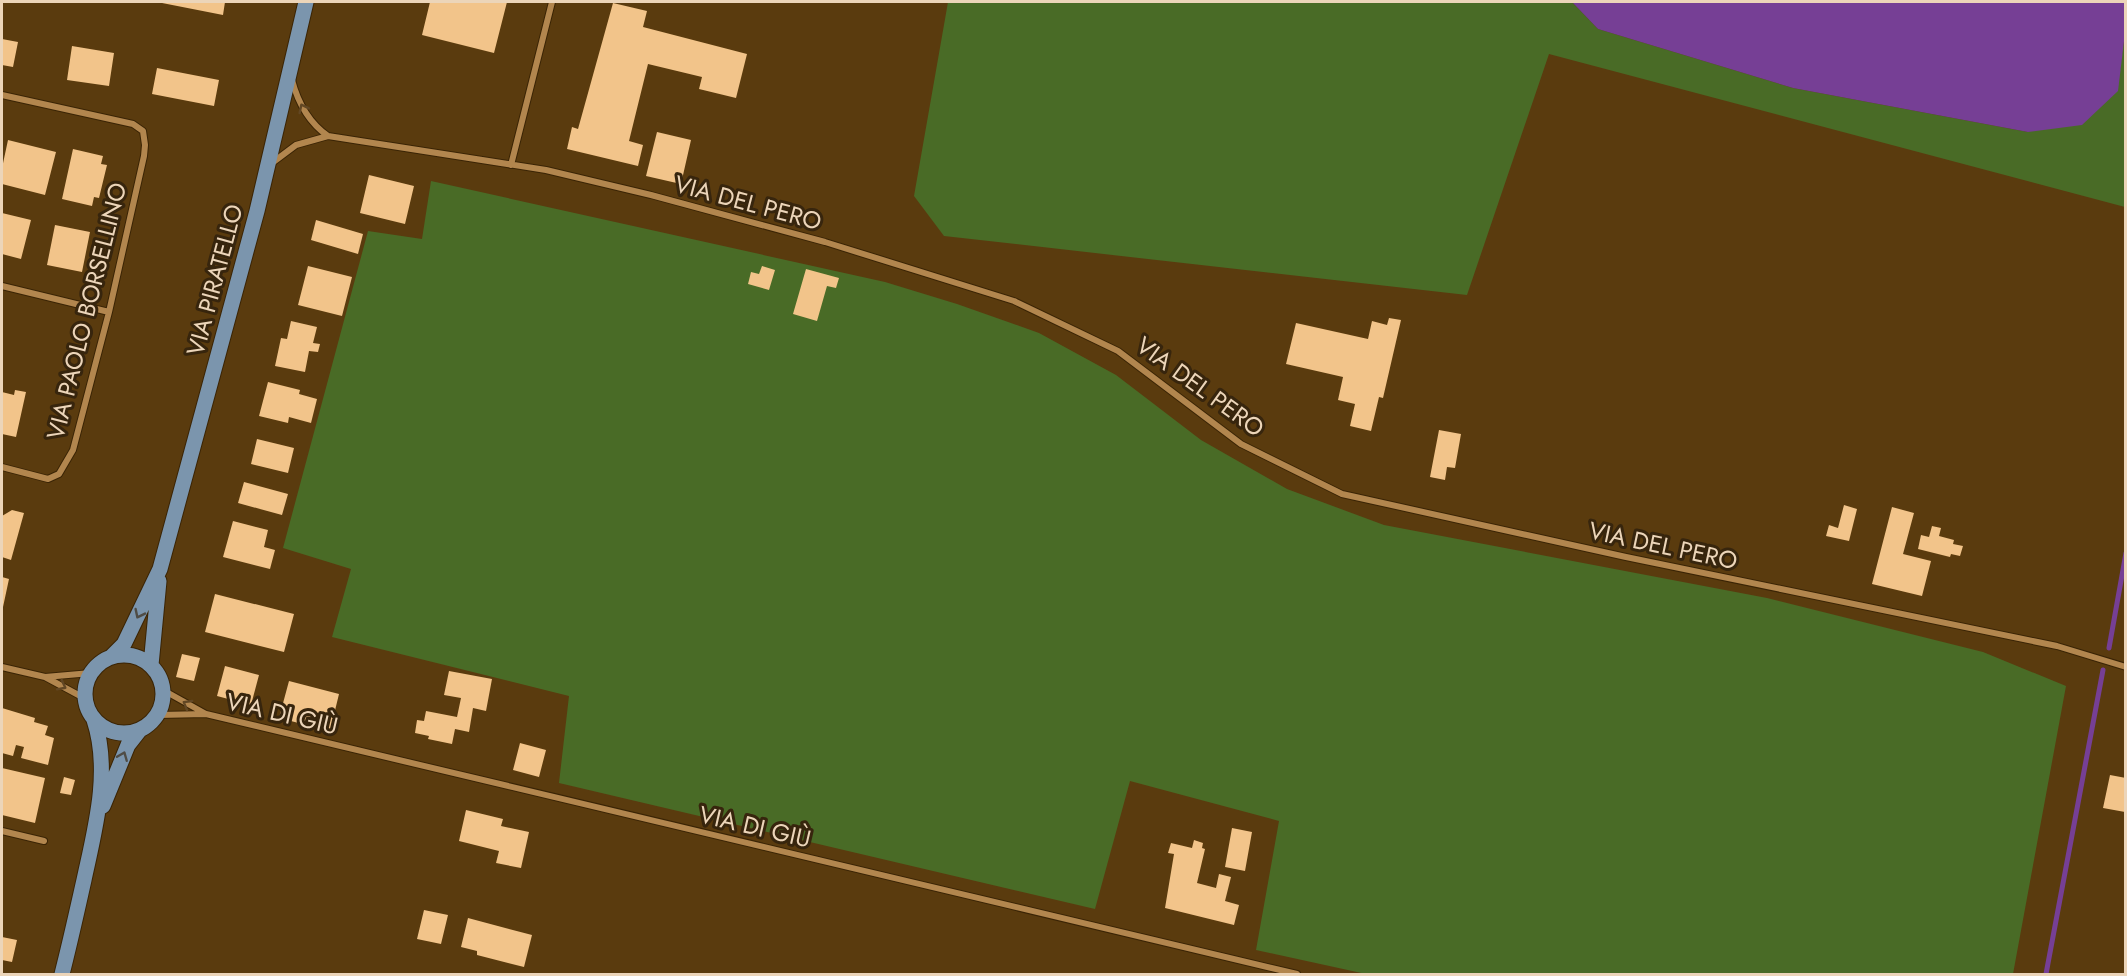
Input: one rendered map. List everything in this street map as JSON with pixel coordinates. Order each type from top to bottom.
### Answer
[{"type":"main road","name":"VIA PIRATELLO","points":[[151,665],[160,569],[267,167],[306,2]]},
{"type":"main road","name":"VIA PIRATELLO","points":[[91,673],[100,662],[112,656],[124,644],[160,569]]},
{"type":"main road","points":[[91,673],[85,685],[84,698],[87,710],[103,728],[115,733],[127,734],[139,731],[150,724],[158,715],[162,703],[163,690],[159,676],[151,665],[139,658],[126,655],[112,656]]},
{"type":"main road","points":[[94,720],[99,735],[101,769],[97,823]]},
{"type":"main road","points":[[62,975],[97,823],[128,745],[139,731]]},
{"type":"street","points":[[511,165],[552,2]]},
{"type":"street","points":[[290,72],[305,114],[315,127],[328,136]]},
{"type":"street","name":"VIA PAOLO BORSELLINO","points":[[2,95],[132,124],[142,131],[145,145],[109,312],[73,450],[60,474],[48,478],[2,467]]},
{"type":"street","name":"VIA DEL PERO","points":[[267,167],[296,145],[328,136],[546,170],[651,195],[814,239],[1014,301],[1118,351],[1241,444],[1342,494],[1626,557],[2057,646],[2126,667]]},
{"type":"street","points":[[2,286],[109,312]]},
{"type":"street","points":[[2,667],[45,677],[84,698]]},
{"type":"street","points":[[45,677],[91,673]]},
{"type":"street","name":"VIA DI GIÙ","points":[[163,690],[206,714]]},
{"type":"street","name":"VIA DI GIÙ","points":[[158,715],[206,714],[1297,975]]},
{"type":"street","points":[[2,831],[44,841]]},
{"type":"green space","points":[[948,2],[1572,2],[1598,29],[1793,88],[2028,132],[2117,91],[2125,33],[2125,207],[1549,54],[1467,295],[944,236],[914,196]]},
{"type":"green space","points":[[431,181],[885,282],[1039,333],[1116,375],[1201,440],[1287,489],[1384,525],[1767,598],[1983,652],[2066,686],[2013,974],[1366,974],[1256,950],[1279,821],[1130,781],[1095,909],[559,783],[569,696],[332,637],[351,569],[283,548],[368,231],[422,239]]},
{"type":"shaded area","points":[[1572,2],[2125,2],[2125,33],[2118,91],[2082,125],[2028,132],[1793,88],[1598,29]]},
{"type":"building","points":[[157,2],[225,2],[223,15]]},
{"type":"building","points":[[430,2],[507,2],[494,53],[422,35]]},
{"type":"building","points":[[613,3],[647,11],[643,27],[747,54],[736,98],[699,89],[702,77],[648,64],[629,141],[643,145],[638,166],[567,149],[572,127],[578,129]]},
{"type":"building","points":[[2,39],[18,42],[13,67],[2,65]]},
{"type":"building","points":[[72,46],[114,53],[109,86],[67,80]]},
{"type":"building","points":[[157,68],[219,80],[214,106],[152,94]]},
{"type":"building","points":[[657,132],[691,140],[681,184],[646,176]]},
{"type":"building","points":[[8,140],[56,152],[45,195],[2,184],[2,168]]},
{"type":"building","points":[[73,149],[103,156],[101,164],[107,165],[99,198],[94,197],[92,206],[62,199]]},
{"type":"building","points":[[369,175],[414,186],[405,224],[360,213]]},
{"type":"building","points":[[2,213],[31,220],[21,259],[2,254]]},
{"type":"building","points":[[316,220],[363,234],[358,254],[311,240]]},
{"type":"building","points":[[55,225],[90,232],[82,272],[47,265]]},
{"type":"building","points":[[308,266],[352,277],[342,316],[298,305]]},
{"type":"building","points":[[762,266],[775,270],[769,290],[748,284],[751,272],[759,274]]},
{"type":"building","points":[[806,269],[839,278],[836,288],[827,286],[817,321],[793,314]]},
{"type":"building","points":[[1389,318],[1401,320],[1383,398],[1379,397],[1371,431],[1350,426],[1355,404],[1338,400],[1343,377],[1286,364],[1296,323],[1368,339],[1372,321],[1387,325]]},
{"type":"building","points":[[291,321],[317,327],[313,343],[320,344],[318,352],[309,351],[305,372],[275,366],[281,338],[287,339]]},
{"type":"building","points":[[268,382],[300,390],[299,394],[317,399],[311,423],[289,417],[288,423],[259,416]]},
{"type":"building","points":[[15,390],[26,392],[16,437],[2,434],[2,392],[14,395]]},
{"type":"building","points":[[1439,430],[1461,434],[1455,468],[1447,467],[1445,480],[1430,477]]},
{"type":"building","points":[[257,439],[294,448],[288,473],[251,464]]},
{"type":"building","points":[[244,482],[288,494],[282,515],[238,503]]},
{"type":"building","points":[[1844,505],[1857,509],[1849,541],[1826,536],[1829,525],[1838,528]]},
{"type":"building","points":[[1892,507],[1914,513],[1903,554],[1931,561],[1922,596],[1872,584]]},
{"type":"building","points":[[12,510],[24,513],[11,560],[2,557],[2,516]]},
{"type":"building","points":[[233,521],[268,530],[264,547],[275,550],[270,569],[223,557]]},
{"type":"building","points":[[1932,526],[1941,528],[1939,536],[1954,540],[1953,544],[1963,546],[1960,556],[1951,554],[1950,557],[1918,549],[1921,535],[1929,537]]},
{"type":"building","points":[[2,577],[9,579],[3,607],[2,607]]},
{"type":"building","points":[[215,594],[294,614],[284,652],[205,632]]},
{"type":"building","points":[[182,654],[200,658],[194,681],[176,677]]},
{"type":"building","points":[[225,666],[259,675],[251,705],[217,696]]},
{"type":"building","points":[[449,671],[492,679],[486,711],[473,708],[469,732],[455,729],[452,744],[428,739],[429,736],[415,733],[417,720],[424,721],[426,711],[457,717],[461,698],[444,695]]},
{"type":"building","points":[[289,681],[339,694],[330,731],[279,718]]},
{"type":"building","points":[[2,708],[35,718],[34,722],[48,726],[45,735],[54,738],[48,765],[21,758],[24,747],[16,745],[13,756],[2,753]]},
{"type":"building","points":[[520,743],[546,750],[539,777],[513,770]]},
{"type":"building","points":[[2,768],[45,778],[35,823],[2,815]]},
{"type":"building","points":[[2110,775],[2126,778],[2125,812],[2103,808]]},
{"type":"building","points":[[64,777],[75,780],[71,795],[60,793]]},
{"type":"building","points":[[466,810],[503,819],[501,826],[529,832],[521,868],[496,863],[499,851],[459,841]]},
{"type":"building","points":[[1232,828],[1252,832],[1245,871],[1225,867]]},
{"type":"building","points":[[1194,840],[1203,843],[1202,848],[1205,849],[1197,883],[1216,888],[1219,874],[1231,877],[1225,901],[1239,905],[1234,925],[1165,908],[1174,854],[1168,853],[1171,843],[1192,848]]},
{"type":"building","points":[[424,910],[448,915],[441,944],[417,939]]},
{"type":"building","points":[[468,918],[532,935],[524,967],[477,955],[477,951],[461,947]]},
{"type":"building","points":[[2,937],[17,940],[12,962],[2,960]]},
{"type":"waterway","points":[[2109,648],[2126,553]]},
{"type":"waterway","points":[[2046,974],[2103,670]]}]
